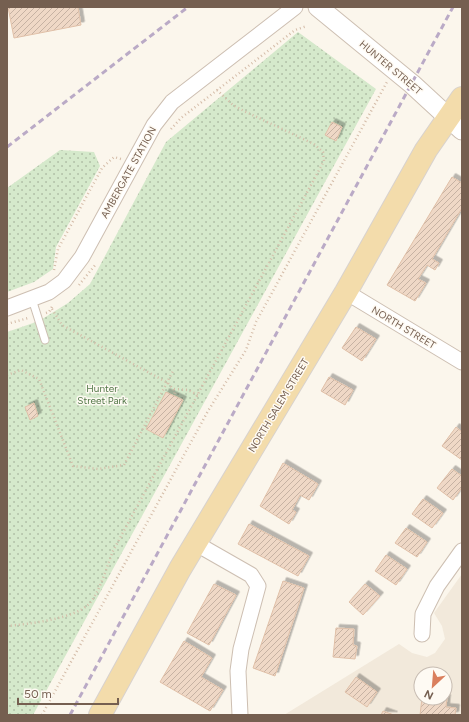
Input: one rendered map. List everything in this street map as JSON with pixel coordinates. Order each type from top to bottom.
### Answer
[{"type":"main road","name":"NORTH SALEM STREET","points":[[100,715],[196,543],[346,292],[426,150],[455,123],[462,98]]},
{"type":"street","name":"AMBERGATE STATION","points":[[7,308],[32,299],[52,298],[82,257],[154,125],[172,102],[295,7]]},
{"type":"street","name":"HUNTER STREET","points":[[318,7],[394,69],[455,123]]},
{"type":"street","name":"NORTH STREET","points":[[346,292],[462,362]]},
{"type":"street","points":[[196,543],[251,575],[258,586],[241,650],[238,671],[240,715]]},
{"type":"street","points":[[422,634],[423,614],[437,586],[462,551]]},
{"type":"lane","points":[[32,299],[45,340]]},
{"type":"path","points":[[7,626],[32,624],[78,612],[89,603],[101,582],[113,551],[324,161],[323,152],[314,144],[270,125],[233,105],[217,90],[295,30],[307,26]]},
{"type":"path","points":[[42,715],[208,411],[246,350],[256,322],[394,69]]},
{"type":"path","points":[[54,272],[58,249],[102,168],[114,157],[121,159],[126,151],[136,158]]},
{"type":"path","points":[[51,308],[62,325],[168,383],[174,389],[188,390],[198,395]]},
{"type":"path","points":[[7,375],[21,370],[39,379],[73,466],[98,469],[124,465],[173,371]]},
{"type":"path","points":[[174,389],[174,396]]},
{"type":"shaded area","points":[[462,574],[462,715],[284,715],[399,644],[412,653],[427,657],[435,653],[445,639],[442,626],[434,613]]},
{"type":"green space","name":"Hunter Street Park","points":[[298,32],[376,89],[33,715],[7,715],[7,332],[39,321],[68,303],[90,284],[166,142]]},
{"type":"green space","points":[[60,150],[94,152],[100,166],[56,247],[53,269],[34,282],[7,292],[7,188]]},
{"type":"building","points":[[8,7],[78,7],[81,25],[14,38]]},
{"type":"building","points":[[332,122],[342,127],[336,141],[325,135]]},
{"type":"building","points":[[452,177],[462,183],[462,208],[432,259],[439,263],[435,270],[427,265],[418,279],[426,283],[415,301],[387,285]]},
{"type":"building","points":[[356,327],[376,339],[362,361],[342,348]]},
{"type":"building","points":[[329,377],[353,390],[345,405],[321,391]]},
{"type":"building","points":[[166,392],[183,400],[163,438],[146,429]]},
{"type":"building","points":[[34,403],[38,416],[30,420],[25,407]]},
{"type":"building","points":[[456,427],[462,432],[462,460],[442,446]]},
{"type":"building","points":[[283,463],[318,484],[309,500],[300,495],[292,510],[296,512],[289,524],[260,506]]},
{"type":"building","points":[[452,469],[462,476],[462,487],[453,500],[437,488]]},
{"type":"building","points":[[423,499],[443,513],[432,528],[412,514]]},
{"type":"building","points":[[249,524],[309,556],[298,576],[238,544]]},
{"type":"building","points":[[406,528],[427,542],[417,557],[395,543]]},
{"type":"building","points":[[386,555],[407,569],[396,585],[375,571]]},
{"type":"building","points":[[283,581],[304,588],[275,676],[253,668]]},
{"type":"building","points":[[214,584],[236,595],[209,645],[187,633]]},
{"type":"building","points":[[365,584],[380,596],[363,615],[349,602]]},
{"type":"building","points":[[336,628],[354,629],[353,645],[357,646],[355,659],[333,657]]},
{"type":"building","points":[[184,641],[212,658],[201,677],[223,690],[210,711],[160,682]]},
{"type":"building","points":[[356,677],[377,692],[367,707],[345,692]]},
{"type":"building","points":[[421,706],[446,706],[456,708],[455,715],[420,715]]},
{"type":"building","points":[[383,711],[394,715],[381,715]]},
{"type":"railway","points":[[7,147],[188,7]]},
{"type":"railway","points":[[70,715],[453,7]]}]
